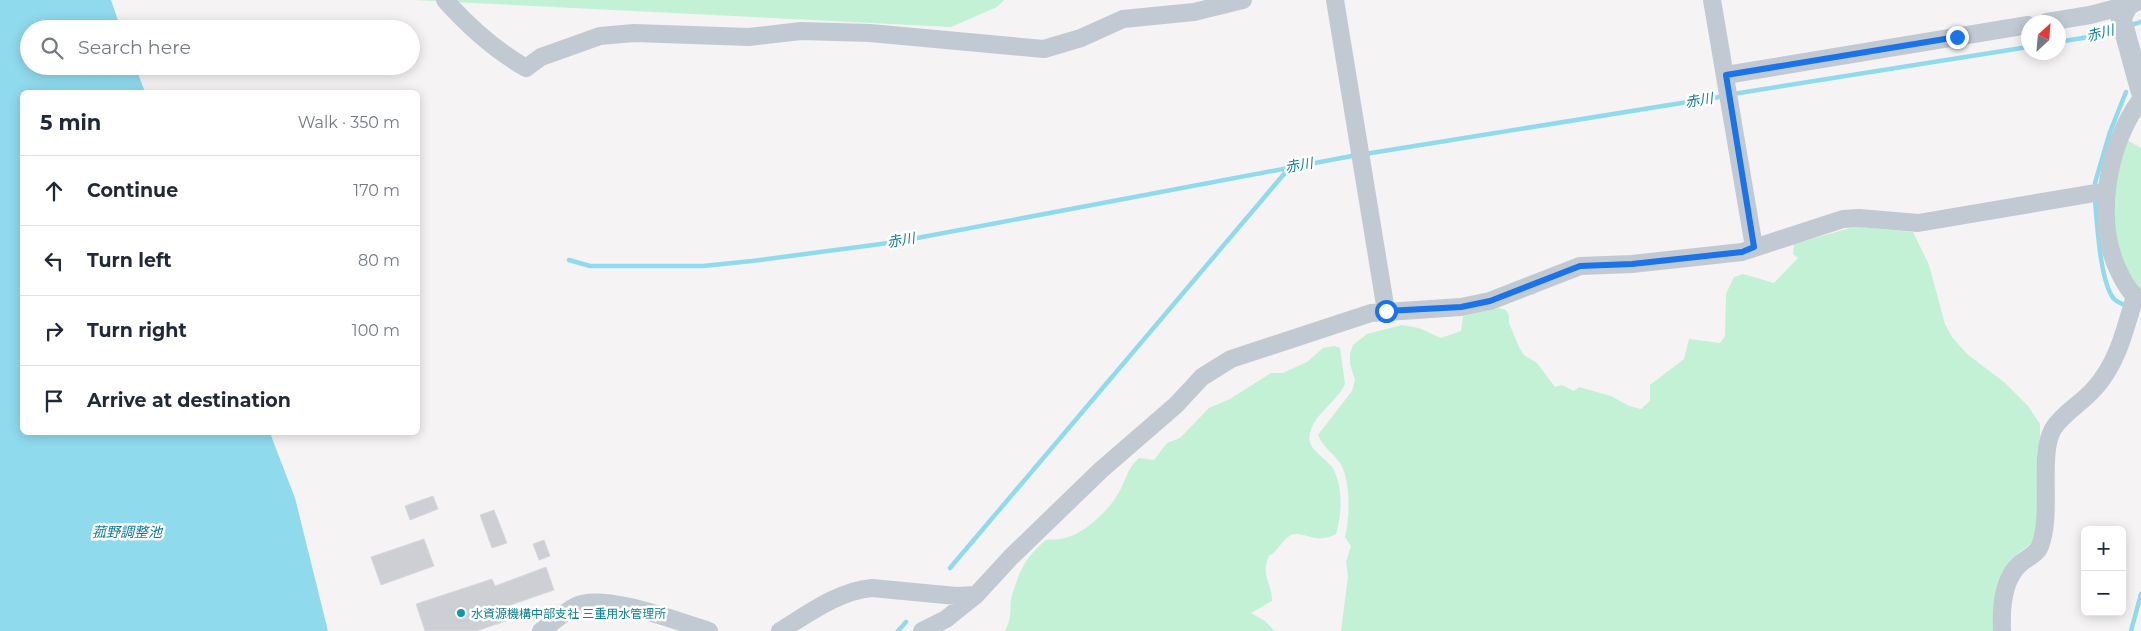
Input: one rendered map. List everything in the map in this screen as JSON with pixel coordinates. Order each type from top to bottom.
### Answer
[{"type":"street","points":[[445,0],[467,24],[493,46],[526,68],[542,57],[600,36],[634,33],[748,37],[801,31],[870,33],[1044,48],[1081,38],[1122,19],[1194,12],[1243,0]]},
{"type":"street","points":[[1335,0],[1386,311]]},
{"type":"street","points":[[1712,0],[1754,247]]},
{"type":"street","points":[[2066,19],[2128,6],[2130,54],[2141,92]]},
{"type":"street","points":[[1726,80],[2021,27]]},
{"type":"street","points":[[2002,631],[2001,613],[2011,575],[2016,567],[2040,548],[2045,524],[2048,445],[2054,429],[2094,389],[2111,368],[2120,347],[2135,296],[2126,286],[2111,252],[2107,228],[2107,190],[2113,161],[2122,136],[2132,112],[2141,99]]},
{"type":"street","points":[[922,631],[946,619],[976,595],[1011,557],[1100,470],[1171,410],[1202,377],[1216,367],[1262,347],[1371,313],[1461,307],[1490,301],[1580,266],[1632,264],[1742,252],[1843,220],[1860,218],[1918,222],[2107,190]]},
{"type":"street","points":[[780,631],[833,599],[860,589],[872,588],[956,596],[976,595]]},
{"type":"street","points":[[542,631],[575,606],[598,602],[620,605],[709,631]]},
{"type":"green space","points":[[413,0],[1004,0],[997,7],[951,27]]},
{"type":"green space","points":[[2127,140],[2141,148],[2141,292],[2134,289],[2114,236],[2111,195]]},
{"type":"green space","points":[[1861,227],[1913,232],[1929,265],[1945,324],[1952,337],[1967,354],[2004,382],[2028,406],[2040,424],[2040,495],[2034,541],[2013,558],[2002,574],[1996,592],[1994,631],[1341,631],[1348,576],[1346,562],[1351,546],[1345,537],[1349,510],[1348,489],[1344,470],[1318,435],[1352,391],[1355,380],[1350,364],[1350,354],[1353,345],[1367,334],[1402,325],[1419,328],[1441,338],[1461,331],[1463,316],[1499,308],[1506,310],[1509,315],[1509,323],[1524,355],[1537,363],[1555,387],[1562,385],[1574,391],[1579,387],[1611,396],[1629,406],[1641,409],[1650,401],[1650,385],[1684,359],[1689,339],[1720,343],[1725,336],[1726,294],[1734,277],[1743,274],[1774,283],[1798,258],[1793,254],[1794,244],[1850,228]]},
{"type":"green space","points":[[1334,346],[1340,348],[1345,384],[1337,397],[1312,426],[1309,439],[1314,449],[1334,470],[1337,478],[1341,502],[1338,526],[1336,534],[1328,537],[1315,538],[1300,534],[1291,535],[1269,556],[1266,574],[1272,594],[1272,601],[1251,613],[1265,621],[1275,631],[1005,631],[1008,625],[1013,592],[1029,557],[1046,540],[1061,539],[1073,535],[1088,526],[1102,514],[1114,501],[1129,470],[1139,458],[1154,460],[1167,443],[1180,438],[1209,408],[1230,399],[1271,373],[1283,373],[1307,362],[1323,348]]},
{"type":"water","name":"菰野調整池","points":[[0,0],[111,0],[118,20],[20,20],[20,75],[138,75],[144,90],[20,90],[20,435],[271,435],[295,498],[328,631],[0,631]]},
{"type":"building","points":[[433,496],[438,509],[410,520],[405,506]]},
{"type":"building","points":[[494,510],[507,543],[492,548],[480,515]]},
{"type":"building","points":[[424,539],[434,566],[381,585],[371,557]]},
{"type":"building","points":[[544,540],[550,556],[539,560],[533,544]]},
{"type":"building","name":"水資源機構中部支社 三重用水管理所","points":[[546,567],[554,590],[502,608],[506,621],[476,631],[425,631],[416,604],[492,579],[495,586]]},
{"type":"waterway","name":"赤川","points":[[2128,26],[2141,22]]},
{"type":"waterway","name":"赤川","points":[[2066,41],[2101,35],[2118,29]]},
{"type":"waterway","name":"赤川","points":[[1733,94],[2021,48]]},
{"type":"waterway","points":[[2095,183],[2110,132],[2126,92]]},
{"type":"waterway","name":"赤川","points":[[1365,154],[1725,96]]},
{"type":"waterway","name":"赤川","points":[[569,260],[590,266],[703,266],[896,242],[1357,155]]},
{"type":"waterway","points":[[950,568],[1290,167]]},
{"type":"waterway","points":[[2095,200],[2105,280],[2114,299],[2124,305]]},
{"type":"waterway","points":[[2131,631],[2141,594]]},
{"type":"waterway","points":[[898,631],[906,622]]},
{"type":"place","name":"水資源機構中部支社 三重用水管理所","points":[[461,613]]},
{"type":"route","points":[[1386,311],[1461,307],[1490,301],[1580,266],[1632,264],[1742,252],[1754,247],[1726,75],[1957,37]]}]
